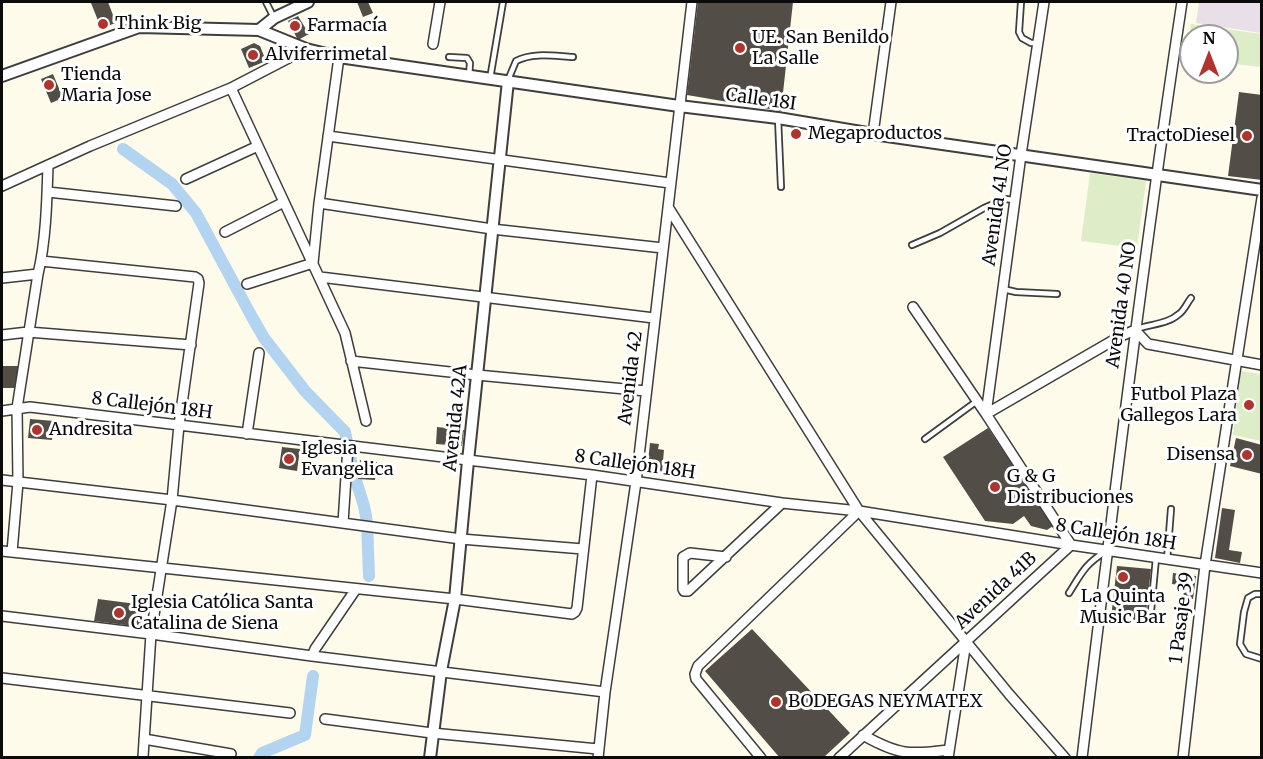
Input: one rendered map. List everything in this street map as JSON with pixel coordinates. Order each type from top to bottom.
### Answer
[{"type":"street","points":[[2,76],[139,27],[259,30],[274,18],[308,2]]},
{"type":"street","points":[[434,44],[440,2]]},
{"type":"street","name":"Avenida 42","points":[[598,753],[636,482],[692,2]]},
{"type":"street","points":[[873,134],[891,2]]},
{"type":"street","name":"Avenida 41 NO","points":[[986,414],[1044,2]]},
{"type":"street","name":"Avenida 40 NO","points":[[1082,758],[1135,330],[1182,2]]},
{"type":"street","name":"Calle 18I","points":[[259,30],[306,49],[339,57],[778,118],[873,134],[1262,190]]},
{"type":"street","points":[[2,186],[90,146],[231,88],[306,49]]},
{"type":"street","points":[[313,263],[339,57]]},
{"type":"street","name":"Avenida 42A","points":[[430,758],[441,671],[455,599],[508,81]]},
{"type":"street","points":[[231,88],[345,333],[366,421]]},
{"type":"street","points":[[328,136],[670,183]]},
{"type":"street","points":[[186,179],[258,146]]},
{"type":"street","points":[[12,552],[18,482],[17,408],[41,261],[48,192],[48,165]]},
{"type":"street","points":[[48,192],[176,206]]},
{"type":"street","name":"1 Pasaje 39","points":[[1183,758],[1205,566],[1262,198]]},
{"type":"street","points":[[225,232],[284,202]]},
{"type":"street","points":[[319,202],[492,229],[663,248]]},
{"type":"street","points":[[668,207],[859,511],[1065,758]]},
{"type":"street","points":[[41,261],[195,277],[199,283],[179,425],[172,500],[151,634],[143,757]]},
{"type":"street","points":[[248,284],[313,263]]},
{"type":"street","points":[[2,278],[38,274]]},
{"type":"street","points":[[320,277],[654,318]]},
{"type":"street","points":[[913,307],[1071,545]]},
{"type":"street","points":[[986,414],[1135,330],[1148,344],[1262,365]]},
{"type":"street","points":[[2,335],[28,332],[191,345]]},
{"type":"street","points":[[246,434],[259,353]]},
{"type":"street","points":[[351,361],[646,391]]},
{"type":"street","name":"8 Callejón 18H","points":[[2,411],[30,407],[592,475],[782,503],[859,511],[1262,573]]},
{"type":"street","points":[[343,523],[348,446]]},
{"type":"street","points":[[2,551],[455,599],[572,614],[577,608],[592,475]]},
{"type":"street","points":[[2,480],[172,500],[461,539],[583,549]]},
{"type":"street","points":[[726,557],[690,553],[684,555],[684,591],[688,591],[726,557],[782,503]]},
{"type":"street","points":[[761,758],[696,679],[698,666],[859,511]]},
{"type":"street","name":"Avenida 41B","points":[[839,758],[1071,545]]},
{"type":"street","points":[[312,656],[356,589]]},
{"type":"street","points":[[2,616],[605,692]]},
{"type":"street","points":[[863,735],[886,747],[902,752],[948,754],[966,642]]},
{"type":"street","points":[[2,678],[290,713]]},
{"type":"street","points":[[325,719],[598,753]]},
{"type":"street","points":[[144,739],[231,754]]},
{"type":"lane","points":[[266,2],[274,18]]},
{"type":"lane","points":[[490,79],[503,2]]},
{"type":"lane","points":[[1021,2],[1019,32],[1022,38],[1031,43],[1038,43]]},
{"type":"lane","points":[[449,57],[467,58],[470,63],[469,76]]},
{"type":"lane","points":[[508,81],[516,61],[524,57],[573,57]]},
{"type":"lane","points":[[778,118],[781,187]]},
{"type":"lane","points":[[912,245],[940,233],[984,208],[1005,199],[1015,200]]},
{"type":"lane","points":[[1003,289],[1057,294]]},
{"type":"lane","points":[[1135,330],[1166,321],[1180,314],[1191,298]]},
{"type":"lane","points":[[925,439],[977,401]]},
{"type":"lane","points":[[1167,560],[1171,509]]},
{"type":"lane","points":[[1069,593],[1091,560],[1107,550]]},
{"type":"lane","points":[[1151,611],[1156,558]]},
{"type":"lane","points":[[1262,594],[1255,594],[1248,598],[1240,644],[1246,654],[1262,659]]},
{"type":"shaded area","points":[[1199,2],[1261,2],[1261,33],[1239,30],[1239,24],[1196,23]]},
{"type":"green space","points":[[1239,31],[1261,34],[1261,67],[1239,64]]},
{"type":"green space","points":[[1090,173],[1146,181],[1137,248],[1081,241]]},
{"type":"green space","name":"Futbol Plaza Gallegos Lara","points":[[1240,371],[1261,374],[1261,441],[1233,435]]},
{"type":"building","points":[[108,2],[116,23],[101,28],[91,3]]},
{"type":"building","points":[[357,2],[368,2],[373,13],[363,17]]},
{"type":"building","name":"UE. San Benildo La Salle","points":[[698,2],[793,2],[781,111],[687,95]]},
{"type":"building","points":[[298,16],[309,34],[298,40],[288,21]]},
{"type":"building","name":"Alviferrimetal","points":[[254,43],[260,46],[266,61],[249,68],[241,49]]},
{"type":"building","points":[[53,74],[63,98],[51,103],[41,79]]},
{"type":"building","name":"TractoDiesel","points":[[1239,92],[1262,95],[1262,180],[1228,176]]},
{"type":"building","points":[[2,366],[18,366],[17,388],[2,388]]},
{"type":"building","points":[[30,419],[54,421],[52,440],[28,438]]},
{"type":"building","points":[[437,427],[464,430],[462,446],[436,444]]},
{"type":"building","name":"G & G Distribuciones","points":[[988,428],[1053,526],[1047,530],[1031,526],[1024,516],[1013,524],[985,521],[943,457]]},
{"type":"building","name":"Disensa","points":[[1236,438],[1262,445],[1262,474],[1230,466]]},
{"type":"building","points":[[650,443],[659,444],[658,449],[664,450],[662,472],[647,471]]},
{"type":"building","name":"Iglesia Evangelica","points":[[282,447],[300,449],[297,471],[279,468]]},
{"type":"building","points":[[360,460],[377,462],[375,480],[358,479]]},
{"type":"building","points":[[1222,508],[1235,510],[1229,550],[1242,552],[1240,563],[1215,558]]},
{"type":"building","points":[[1117,566],[1151,569],[1145,622],[1111,618]]},
{"type":"building","points":[[1173,573],[1196,576],[1193,599],[1183,597],[1185,586],[1172,584]]},
{"type":"building","name":"Iglesia Católica Santa Catalina de Siena","points":[[98,599],[144,605],[142,627],[94,621]]},
{"type":"building","name":"BODEGAS NEYMATEX","points":[[752,629],[850,733],[823,758],[780,758],[705,671]]},
{"type":"waterway","points":[[123,149],[172,184],[196,213],[264,338],[305,391],[345,432],[367,522],[369,576]]},
{"type":"waterway","points":[[259,758],[262,753],[305,735],[313,676]]},
{"type":"place","name":"Think Big","points":[[103,24]]},
{"type":"place","name":"Farmacía","points":[[295,26]]},
{"type":"place","name":"UE. San Benildo La Salle","points":[[740,48]]},
{"type":"place","name":"Alviferrimetal","points":[[253,55]]},
{"type":"place","name":"Tienda Maria Jose","points":[[49,85]]},
{"type":"place","name":"Megaproductos","points":[[796,134]]},
{"type":"place","name":"TractoDiesel","points":[[1247,136]]},
{"type":"place","name":"Futbol Plaza Gallegos Lara","points":[[1249,405]]},
{"type":"place","name":"Andresita","points":[[37,430]]},
{"type":"place","name":"Disensa","points":[[1247,455]]},
{"type":"place","name":"Iglesia Evangelica","points":[[289,459]]},
{"type":"place","name":"G & G Distribuciones","points":[[995,487]]},
{"type":"place","name":"La Quinta Music Bar","points":[[1123,577]]},
{"type":"place","name":"Iglesia Católica Santa Catalina de Siena","points":[[119,613]]},
{"type":"place","name":"BODEGAS NEYMATEX","points":[[776,702]]}]
